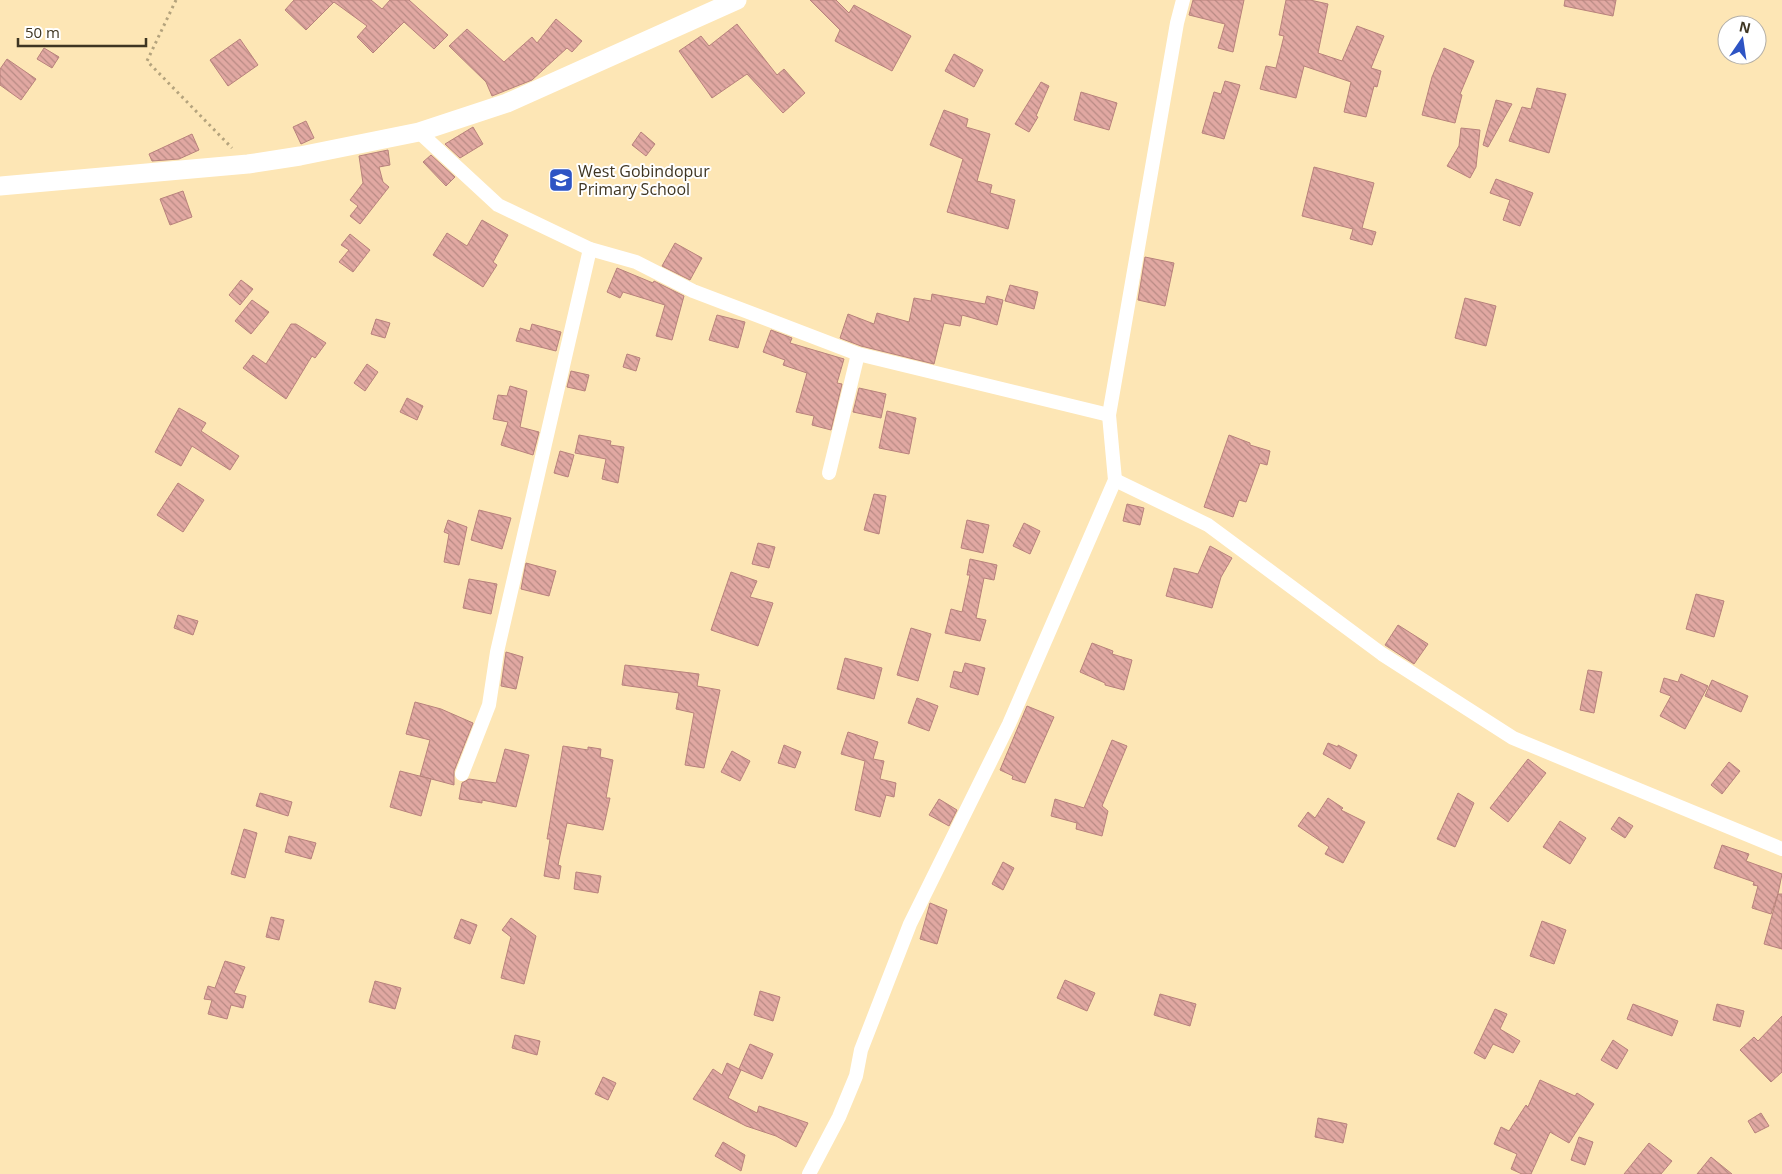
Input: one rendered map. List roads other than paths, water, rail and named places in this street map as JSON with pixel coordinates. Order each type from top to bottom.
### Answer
[{"type":"main road","points":[[0,186],[248,164],[300,156],[419,132],[507,103],[738,0]]},
{"type":"street","points":[[809,1174],[846,1101],[856,1076],[861,1050],[910,924],[1010,724],[1116,480],[1109,415],[1175,33],[1183,0]]},
{"type":"street","points":[[419,132],[498,205],[590,249],[636,262],[693,291],[858,354],[1109,415]]},
{"type":"street","points":[[462,774],[489,706],[497,652],[590,249]]},
{"type":"street","points":[[829,473],[858,354]]},
{"type":"street","points":[[1116,480],[1208,525],[1382,654],[1513,738],[1782,849]]},
{"type":"place","name":"West Gobindopur Primary School","points":[[561,180]]}]
